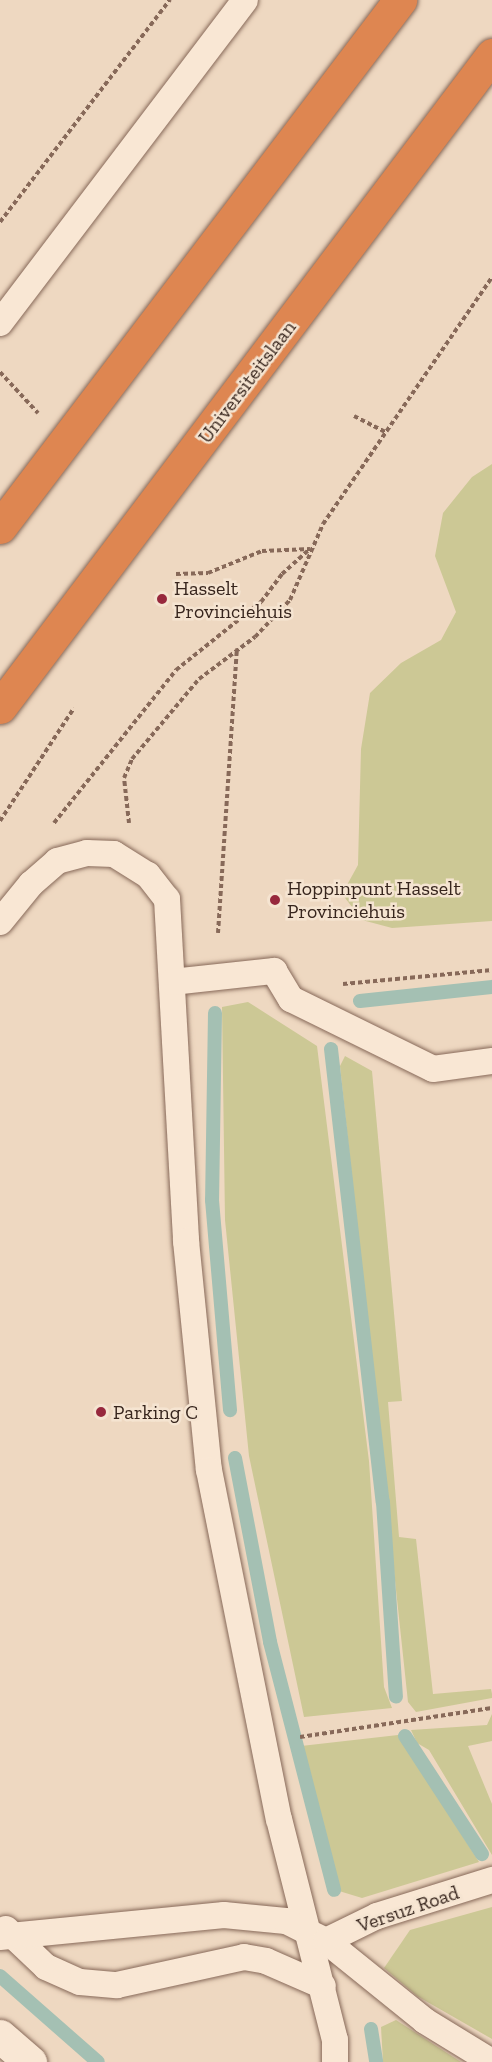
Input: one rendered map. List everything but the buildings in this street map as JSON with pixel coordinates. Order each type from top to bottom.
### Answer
[{"type":"highway","points":[[0,527],[400,0]]},
{"type":"highway","name":"Universiteitslaan","points":[[0,707],[492,55]]},
{"type":"street","points":[[0,2036],[30,2062]]},
{"type":"lane","points":[[0,323],[245,0]]},
{"type":"lane","points":[[0,922],[31,885],[57,861],[87,853],[114,854],[148,875],[167,898],[195,1356],[208,1470],[279,1819],[318,1937],[335,2062]]},
{"type":"lane","points":[[172,982],[274,971],[291,999],[433,1069],[492,1061]]},
{"type":"lane","name":"Versuz Road","points":[[318,1937],[492,1880]]},
{"type":"lane","points":[[5,1932],[224,1916],[286,1920],[318,1937],[425,2021],[492,2062]]},
{"type":"lane","points":[[5,1932],[46,1967],[80,1982],[117,1985],[244,1957],[266,1961],[323,1986]]},
{"type":"path","points":[[0,222],[170,0]]},
{"type":"path","points":[[52,826],[176,670],[261,602],[282,574],[310,549],[386,432],[492,277]]},
{"type":"path","points":[[1,375],[41,416]]},
{"type":"path","points":[[354,416],[386,432]]},
{"type":"path","points":[[176,574],[208,573],[262,551],[310,549]]},
{"type":"path","points":[[132,831],[124,796],[124,778],[132,759],[198,679],[273,621],[291,600],[306,569],[310,549]]},
{"type":"path","points":[[218,933],[237,649]]},
{"type":"path","points":[[0,821],[74,708]]},
{"type":"path","points":[[285,989],[492,970]]},
{"type":"path","points":[[312,1735],[492,1707]]},
{"type":"shaded area","points":[[492,464],[492,921],[392,928],[362,920],[342,894],[358,865],[361,749],[370,693],[401,663],[441,640],[456,612],[435,556],[443,513],[472,477]]},
{"type":"shaded area","points":[[248,1002],[317,1046],[369,1461],[384,1687],[392,1708],[304,1717],[249,1456],[225,1220],[222,1007]]},
{"type":"shaded area","points":[[345,1056],[372,1071],[402,1401],[388,1402],[399,1537],[416,1539],[433,1694],[491,1689],[492,1694],[492,1698],[416,1712],[408,1702],[340,1066]]},
{"type":"shaded area","points":[[492,1714],[492,1741],[468,1746],[492,1804],[492,1855],[429,1750],[417,1743],[411,1730],[487,1725]]},
{"type":"shaded area","points":[[398,1735],[479,1862],[362,1898],[339,1891],[301,1746]]},
{"type":"shaded area","points":[[492,1907],[492,2039],[417,1996],[384,1968],[410,1930]]},
{"type":"shaded area","points":[[396,2020],[461,2062],[383,2062],[381,2027]]},
{"type":"waterway","points":[[360,1001],[492,987]]},
{"type":"waterway","points":[[215,1013],[212,1200],[230,1410]]},
{"type":"waterway","points":[[331,1049],[383,1502],[396,1697]]},
{"type":"waterway","points":[[235,1458],[270,1642],[334,1890]]},
{"type":"waterway","points":[[405,1736],[482,1854]]},
{"type":"waterway","points":[[0,1976],[98,2062]]},
{"type":"waterway","points":[[371,2029],[376,2062]]},
{"type":"place","name":"Hasselt Provinciehuis","points":[[162,599]]},
{"type":"place","name":"Hoppinpunt Hasselt Provinciehuis","points":[[275,900]]},
{"type":"place","name":"Parking C","points":[[101,1412]]}]
